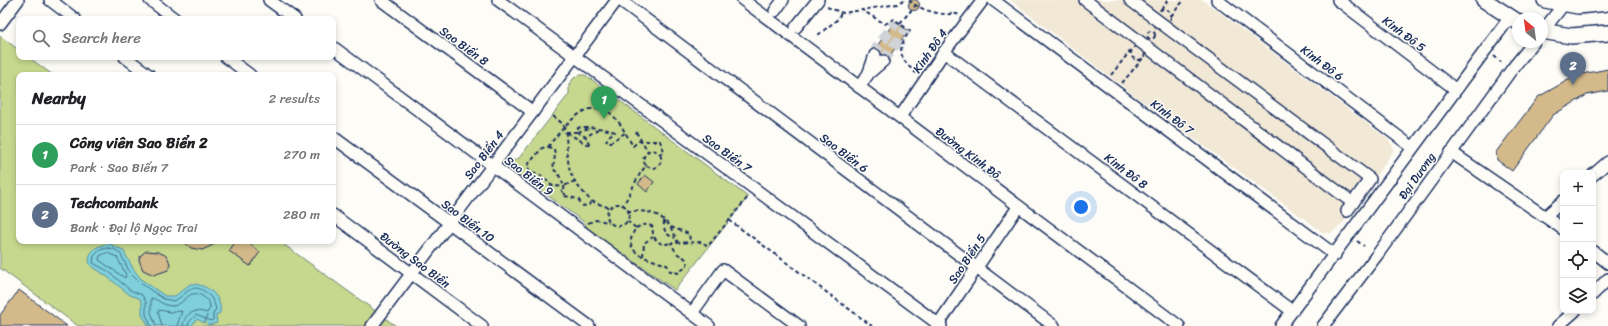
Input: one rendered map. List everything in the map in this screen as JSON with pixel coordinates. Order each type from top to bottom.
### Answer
[{"type":"main road","points":[[1484,0],[1512,18]]},
{"type":"main road","points":[[1545,0],[1565,2],[1578,6],[1608,3]]},
{"type":"main road","points":[[1548,32],[1570,36],[1608,33]]},
{"type":"street","points":[[0,24],[18,0]]},
{"type":"street","points":[[50,0],[71,16]]},
{"type":"street","points":[[150,0],[171,16]]},
{"type":"street","points":[[269,0],[291,16]]},
{"type":"street","name":"Sao Biển 8","points":[[381,0],[533,112]]},
{"type":"street","name":"Sao Biển 7","points":[[498,0],[939,325]]},
{"type":"street","name":"Sao Biển 4","points":[[372,326],[450,224],[616,0]]},
{"type":"street","name":"Sao Biển 6","points":[[620,0],[1054,326]]},
{"type":"street","name":"Đường Kinh Đô","points":[[743,0],[1179,326]]},
{"type":"street","points":[[775,11],[784,0]]},
{"type":"street","name":"Kinh Đô 4","points":[[900,117],[944,52],[983,0]]},
{"type":"street","name":"Kinh Đô 7","points":[[993,0],[1335,255]]},
{"type":"street","points":[[1085,0],[1350,207],[1372,175],[1130,0]]},
{"type":"street","name":"Kinh Đô 6","points":[[1217,0],[1412,147]]},
{"type":"street","name":"Kinh Đô 5","points":[[1338,0],[1456,89]]},
{"type":"street","points":[[796,27],[816,2]]},
{"type":"street","points":[[1548,23],[1565,2]]},
{"type":"street","points":[[1281,326],[1335,255],[1412,147],[1456,89],[1512,21]]},
{"type":"street","name":"Đại Dương","points":[[1323,326],[1377,255],[1450,152],[1529,48]]},
{"type":"street","name":"Sao Biển 9","points":[[336,49],[709,326]]},
{"type":"street","name":"Kinh Đô 8","points":[[944,52],[1292,311]]},
{"type":"street","points":[[858,87],[879,58]]},
{"type":"street","points":[[129,60],[145,72]]},
{"type":"street","points":[[230,60],[246,72]]},
{"type":"street","name":"Sao Biển 10","points":[[336,139],[588,326]]},
{"type":"street","points":[[1450,152],[1560,227]]},
{"type":"street","points":[[1596,172],[1608,162]]},
{"type":"street","points":[[1546,216],[1560,204]]},
{"type":"street","name":"Sao Biển 5","points":[[939,325],[975,268],[1018,207]]},
{"type":"street","name":"Đường Sao Biển","points":[[336,217],[482,326]]},
{"type":"street","points":[[1596,253],[1608,263]]},
{"type":"street","points":[[692,313],[723,270],[799,326]]},
{"type":"street","points":[[1596,291],[1608,278]]},
{"type":"street","points":[[1558,326],[1572,314]]},
{"type":"path","points":[[816,2],[841,13],[850,14],[862,10],[897,4],[904,0]]},
{"type":"path","points":[[909,0],[915,6],[944,14],[956,13],[962,16]]},
{"type":"path","points":[[1159,11],[1168,0]]},
{"type":"path","points":[[1171,16],[1184,0]]},
{"type":"path","points":[[900,23],[915,6]]},
{"type":"path","points":[[862,10],[885,24],[894,19],[910,31],[900,46],[901,52],[909,67],[918,75]]},
{"type":"path","points":[[818,35],[838,19],[841,13]]},
{"type":"path","points":[[1131,50],[1110,76],[1122,85],[1143,58]]},
{"type":"path","points":[[1492,55],[1501,62]]},
{"type":"path","points":[[548,147],[564,127],[583,112],[598,109],[607,111],[626,133],[633,146],[639,141],[660,141],[664,151],[660,154]]},
{"type":"path","points":[[552,116],[563,124],[566,132],[567,156],[570,172],[575,181],[591,201],[610,208]]},
{"type":"path","points":[[577,132],[581,126],[615,132],[608,137],[606,141],[609,143],[626,133]]},
{"type":"path","points":[[566,132],[577,132],[590,127]]},
{"type":"path","points":[[586,137],[598,129]]},
{"type":"path","points":[[566,132],[590,146],[586,137],[577,132]]},
{"type":"path","points":[[636,132],[648,151]]},
{"type":"path","points":[[565,196],[564,186],[558,173],[553,169],[555,155],[554,149],[548,147],[542,148],[527,166],[530,171],[542,176],[550,186],[559,186],[565,196],[578,199],[583,206],[589,205],[591,201]]},
{"type":"path","points":[[655,150],[660,154],[662,160],[659,165],[651,168],[646,166],[643,158],[648,151],[655,150]]},
{"type":"path","points":[[622,206],[633,191],[636,178],[646,166]]},
{"type":"path","points":[[564,186],[575,181]]},
{"type":"path","points":[[671,242],[677,254],[686,259],[688,262],[687,266],[678,273],[670,271],[667,265],[632,250],[630,246],[631,236],[636,228],[649,225],[653,227],[653,237],[660,243],[667,244],[671,242],[690,241],[702,242],[708,246],[748,197]]},
{"type":"path","points":[[610,222],[607,215],[610,208],[616,205],[622,206],[627,211],[652,211],[670,227],[678,242]]},
{"type":"path","points":[[627,211],[627,221]]},
{"type":"path","points":[[586,224],[596,220],[610,222],[618,226],[627,221]]},
{"type":"path","points":[[729,220],[872,326]]},
{"type":"path","points":[[627,221],[636,228]]},
{"type":"path","points":[[664,221],[663,228],[667,235],[676,239]]},
{"type":"path","points":[[670,227],[689,234],[690,241]]},
{"type":"path","points":[[643,256],[644,243],[653,237]]},
{"type":"path","points":[[1356,240],[1364,246]]},
{"type":"shaded area","points":[[1010,0],[1203,0],[1389,140],[1394,150],[1344,222],[1331,233],[1324,233],[1127,90]]},
{"type":"green space","points":[[0,36],[16,48],[16,60],[32,60],[49,72],[16,72],[16,244],[283,244],[396,326],[78,326],[0,268]]},
{"type":"green space","points":[[579,75],[585,75],[595,82],[748,197],[675,290],[617,251],[587,228],[585,223],[527,180],[522,181],[513,174],[510,169],[512,161],[519,158],[569,94],[569,84]]},
{"type":"water","points":[[110,244],[123,250],[134,270],[142,280],[165,296],[175,296],[190,284],[196,284],[207,288],[219,301],[220,313],[216,315],[217,323],[208,325],[206,322],[207,315],[204,323],[197,319],[191,326],[149,326],[142,315],[142,303],[139,298],[130,295],[90,265],[89,260],[91,253],[101,245]]},
{"type":"building","points":[[912,0],[916,0],[918,1],[918,9],[912,10],[909,7],[909,3]]},
{"type":"building","points":[[895,21],[908,31],[885,62],[872,53]]},
{"type":"building","points":[[1608,69],[1608,91],[1587,95],[1553,115],[1512,171],[1497,160],[1496,152],[1538,97],[1577,75]]},
{"type":"building","points":[[645,175],[654,182],[647,192],[638,184]]},
{"type":"building","points":[[186,244],[214,244],[202,250],[191,248]]},
{"type":"building","points":[[234,244],[250,244],[260,252],[250,266],[229,251]]},
{"type":"building","points":[[146,251],[158,252],[165,255],[170,264],[168,270],[154,275],[143,270],[139,260],[140,256]]},
{"type":"building","points":[[19,290],[67,326],[0,326],[0,315]]},
{"type":"tunnel","points":[[875,55],[877,48],[896,22]]},
{"type":"tunnel","points":[[883,61],[906,30]]},
{"type":"place","name":"Techcombank","points":[[1573,85]]},
{"type":"place","name":"Công viên Sao Biển 2","points":[[604,119]]}]
